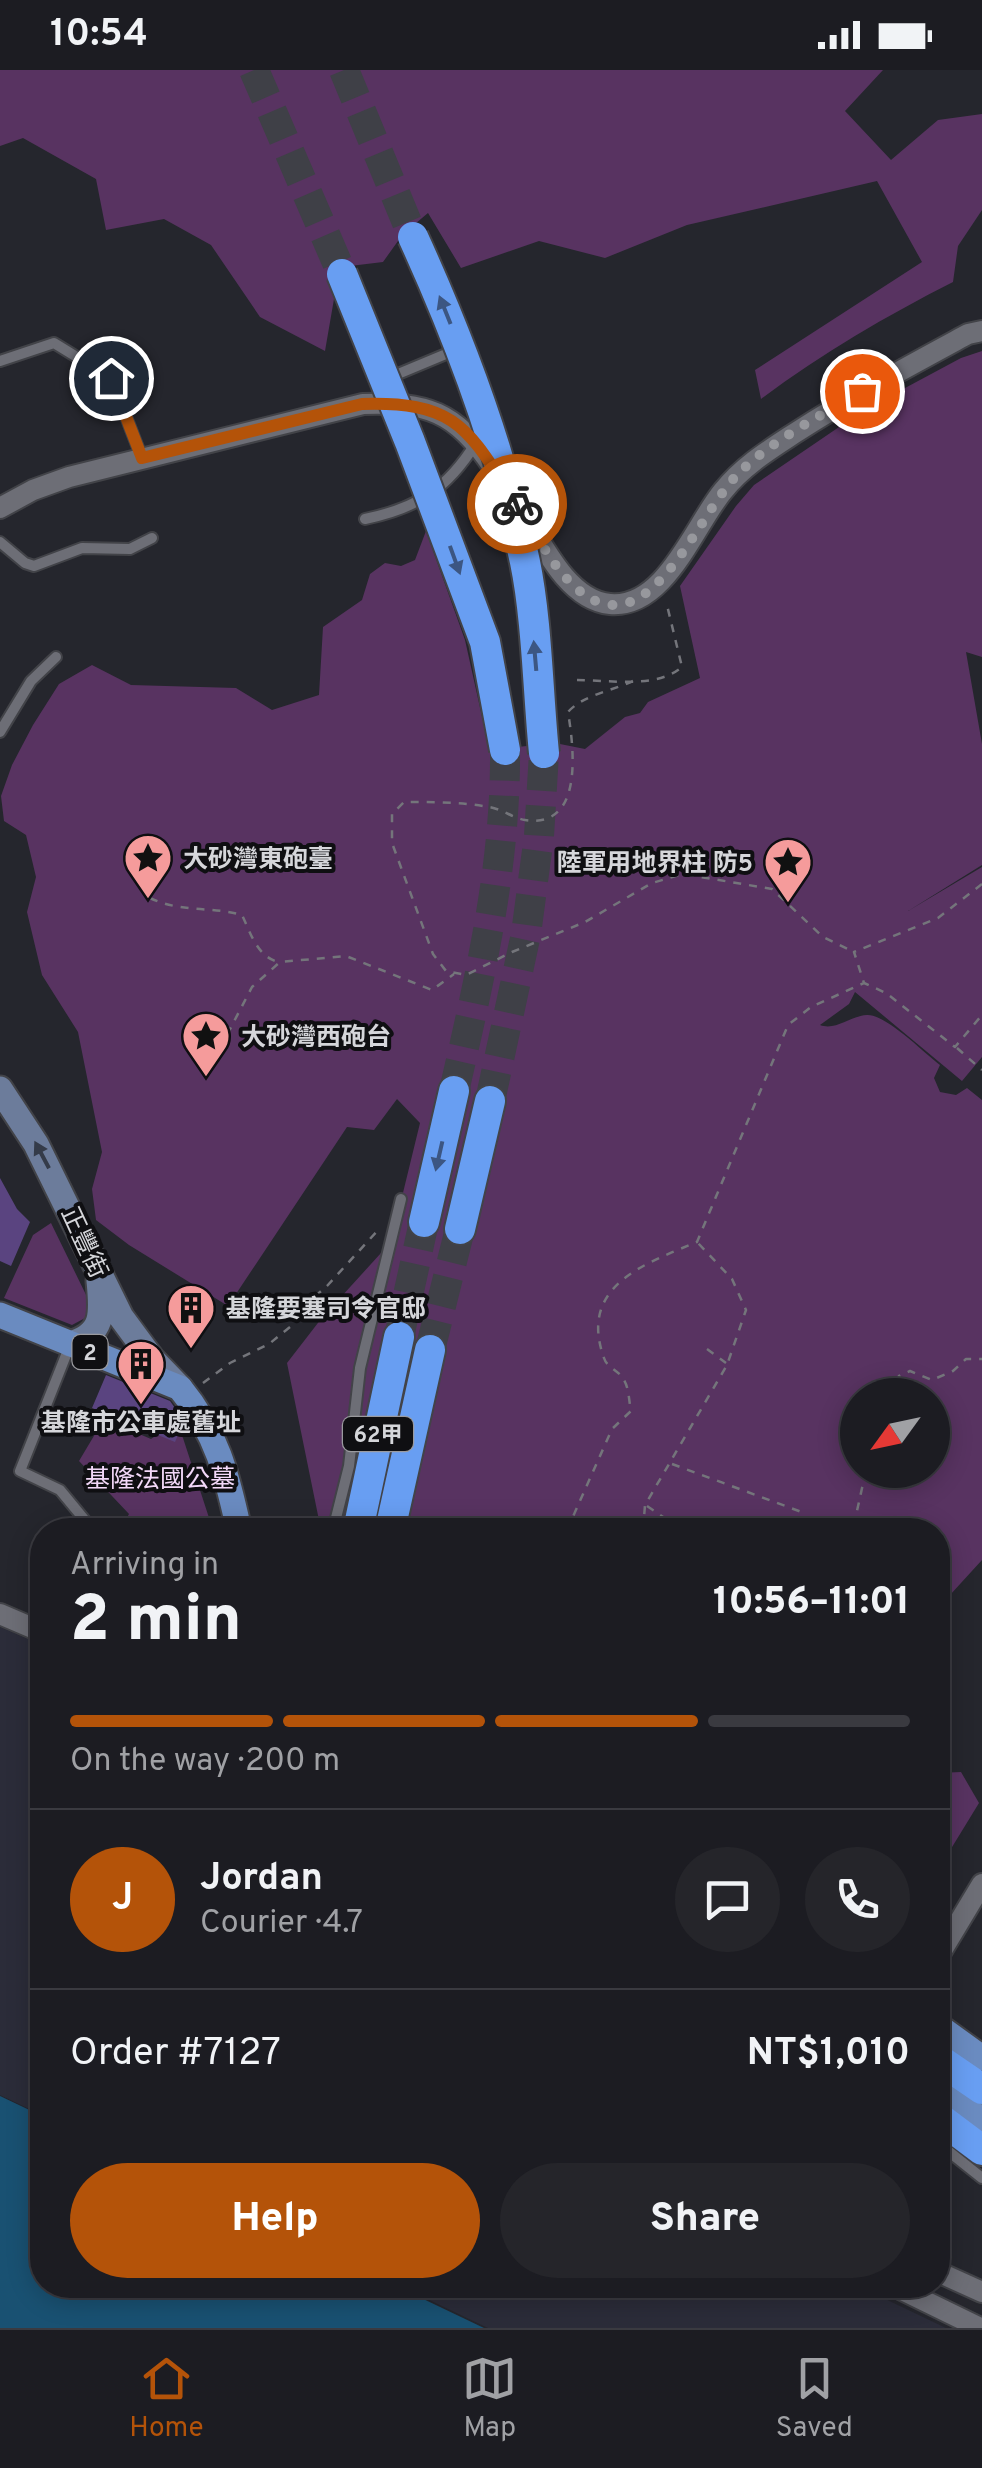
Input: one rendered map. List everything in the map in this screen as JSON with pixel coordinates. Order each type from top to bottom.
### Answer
[{"type":"highway","points":[[412,237],[460,348],[497,448],[526,567],[544,754]]},
{"type":"highway","points":[[342,274],[485,642],[504,750]]},
{"type":"highway","points":[[424,1222],[454,1090]]},
{"type":"highway","points":[[460,1230],[490,1101]]},
{"type":"highway","name":"62甲","points":[[361,1518],[399,1337]]},
{"type":"highway","name":"62甲","points":[[393,1518],[430,1350]]},
{"type":"highway","points":[[950,2067],[982,2089]]},
{"type":"highway","points":[[950,2126],[982,2150]]},
{"type":"main road","name":"2","points":[[0,1315],[183,1392]]},
{"type":"main road","points":[[183,1392],[202,1419],[225,1466],[237,1518]]},
{"type":"main road","points":[[950,2035],[982,2058]]},
{"type":"main road","points":[[950,2096],[982,2120]]},
{"type":"street","points":[[0,508],[32,490],[142,458],[362,404],[422,406],[463,428],[476,442],[567,579],[585,594],[607,604],[628,604],[647,596],[662,580],[721,494],[758,457],[862,391],[968,334],[982,331]]},
{"type":"street","name":"正豐街","points":[[0,1089],[36,1144],[121,1317],[183,1392]]},
{"type":"street","points":[[70,1344],[86,1340],[97,1326],[101,1310],[98,1271]]},
{"type":"street","points":[[0,1614],[30,1627]]},
{"type":"street","points":[[950,1937],[982,1884]]},
{"type":"street","points":[[950,2277],[982,2292]]},
{"type":"street","points":[[919,2298],[980,2328]]},
{"type":"lane","points":[[0,361],[54,344],[111,378],[142,458]]},
{"type":"lane","points":[[385,379],[460,348]]},
{"type":"lane","points":[[366,519],[401,512],[456,476],[476,442]]},
{"type":"lane","points":[[0,542],[25,564],[34,566],[82,548],[130,549],[152,538]]},
{"type":"lane","points":[[0,732],[31,681],[56,656]]},
{"type":"lane","points":[[337,1518],[349,1466],[360,1368],[401,1199]]},
{"type":"lane","points":[[70,1344],[20,1471],[60,1490],[83,1518]]},
{"type":"lane","points":[[950,2153],[982,2178]]},
{"type":"path","points":[[577,680],[634,681],[672,675],[682,667],[662,580]]},
{"type":"path","points":[[634,681],[606,694],[578,700],[568,712],[572,736],[569,802],[556,816],[526,820],[496,808],[435,802],[404,802],[392,814],[392,843],[433,954],[446,971],[466,975],[585,922],[652,883],[683,874],[772,889],[823,937],[854,952],[864,983],[886,993],[982,1070]]},
{"type":"path","points":[[854,952],[938,918],[982,884]]},
{"type":"path","points":[[150,898],[180,910],[226,910],[242,915],[259,950],[280,962],[346,956],[432,990],[456,973]]},
{"type":"path","points":[[206,1077],[252,987],[280,962]]},
{"type":"path","points":[[572,1518],[612,1429],[631,1410],[624,1380],[604,1362],[598,1331],[604,1298],[637,1267],[696,1242],[788,1025],[811,1008],[864,983]]},
{"type":"path","points":[[956,1046],[982,1015]]},
{"type":"path","points":[[183,1392],[269,1344],[290,1327],[301,1308],[379,1230]]},
{"type":"path","points":[[644,1518],[646,1505],[727,1365],[746,1310],[732,1280],[696,1242]]},
{"type":"path","points":[[707,1350],[727,1365]]},
{"type":"path","points":[[937,1378],[953,1372],[966,1359],[982,1359]]},
{"type":"path","points":[[898,1378],[910,1371],[927,1378]]},
{"type":"path","points":[[671,1464],[807,1514]]},
{"type":"path","points":[[853,1518],[861,1488]]},
{"type":"path","points":[[646,1505],[665,1518]]},
{"type":"shaded area","points":[[0,1627],[30,1640],[30,2109],[0,2095]]},
{"type":"shaded area","points":[[425,2298],[883,2298],[946,2328],[488,2328]]},
{"type":"green space","points":[[0,70],[883,70],[845,111],[891,160],[938,120],[982,114],[982,210],[958,246],[953,282],[854,336],[761,399],[755,370],[922,262],[877,181],[687,225],[605,258],[539,241],[461,268],[428,213],[403,234],[383,262],[350,266],[334,299],[325,351],[260,317],[211,245],[164,219],[106,230],[96,179],[23,138],[0,146]]},
{"type":"green space","points":[[982,351],[982,657],[966,652],[982,744],[982,865],[908,911],[982,867],[982,1057],[962,1081],[855,992],[849,1004],[820,1025],[875,1016],[940,1065],[934,1078],[940,1092],[956,1095],[967,1088],[982,1100],[982,1560],[950,1595],[950,1518],[319,1518],[287,1363],[391,1242],[420,1123],[397,1099],[374,1130],[347,1127],[228,1306],[129,1245],[96,1220],[92,1189],[102,1152],[78,1032],[42,975],[27,912],[36,877],[26,835],[4,821],[1,796],[12,765],[59,684],[92,665],[131,685],[236,688],[272,710],[319,695],[323,627],[362,600],[370,574],[385,563],[401,566],[415,560],[426,531],[465,640],[487,739],[499,749],[555,743],[585,749],[625,717],[640,713],[648,702],[700,678],[680,586],[754,485],[864,410],[961,358]]},
{"type":"green space","points":[[51,1223],[90,1303],[87,1317],[72,1325],[4,1298],[33,1235]]},
{"type":"green space","name":"基隆法國公墓","points":[[104,1419],[151,1439],[174,1423],[183,1438],[209,1518],[127,1518],[129,1514],[79,1461]]},
{"type":"green space","points":[[950,1772],[961,1772],[979,1803],[950,1850]]},
{"type":"water","points":[[0,2096],[30,2110],[30,2298],[421,2298],[484,2328],[0,2328]]},
{"type":"building","points":[[0,1178],[17,1209],[30,1222],[11,1266],[0,1261]]},
{"type":"building","name":"基隆市公車處舊址","points":[[106,1375],[170,1401],[184,1421],[175,1442],[92,1408]]},
{"type":"tunnel","points":[[254,70],[342,274]]},
{"type":"tunnel","points":[[344,70],[413,237]]},
{"type":"tunnel","points":[[454,1091],[496,879],[505,750]]},
{"type":"tunnel","points":[[490,1101],[526,934],[539,836],[544,753]]},
{"type":"tunnel","points":[[399,1337],[424,1222]]},
{"type":"tunnel","points":[[430,1350],[460,1229]]},
{"type":"way so far","points":[[517,504],[567,579],[585,594],[607,604],[628,604],[647,596],[662,580],[738,474],[758,457],[862,391]]},
{"type":"place","name":"大砂灣東砲臺","points":[[148,900]]},
{"type":"place","name":"陸軍用地界柱 防5","points":[[788,904]]},
{"type":"place","name":"大砂灣西砲台","points":[[206,1078]]},
{"type":"place","name":"基隆要塞司令官邸","points":[[191,1350]]},
{"type":"place","name":"基隆市公車處舊址","points":[[141,1406]]},
{"type":"route","points":[[111,378],[142,458],[362,404],[400,403],[422,406],[463,428],[517,504]]}]
